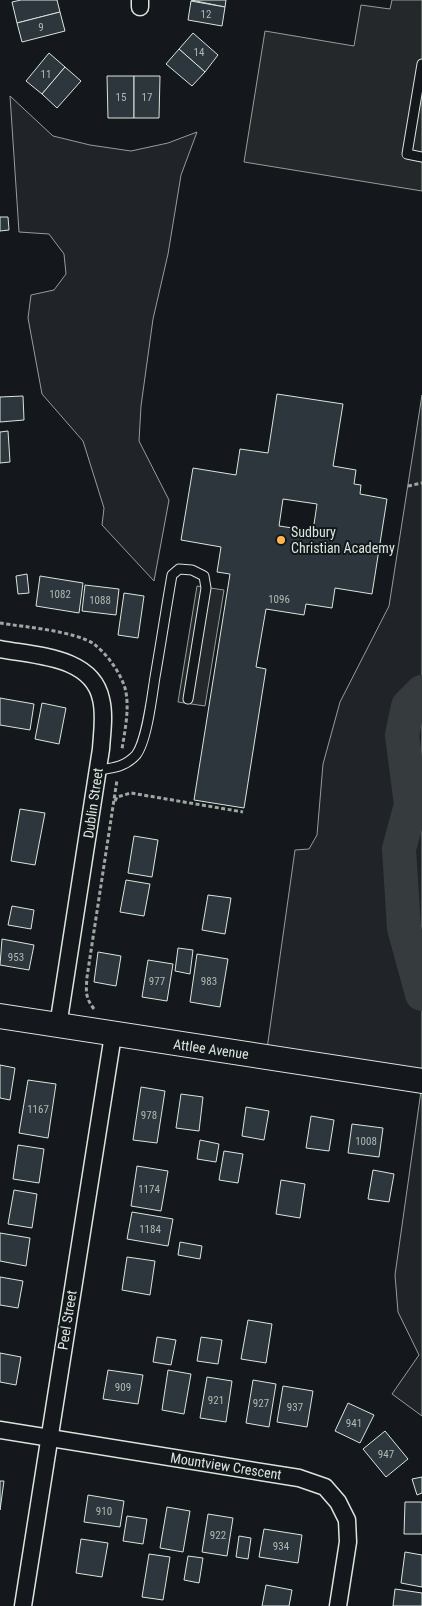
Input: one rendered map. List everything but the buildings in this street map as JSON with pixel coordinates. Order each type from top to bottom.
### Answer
[{"type":"street","name":"Dublin Street","points":[[0,649],[65,662],[81,668],[91,676],[97,685],[101,698],[103,711],[98,770],[58,1026]]},
{"type":"street","name":"Attlee Avenue","points":[[0,1016],[422,1081]]},
{"type":"street","name":"Peel Street","points":[[23,1606],[113,1034]]},
{"type":"street","name":"Mountview Crescent","points":[[0,1430],[298,1478],[325,1487],[338,1502],[347,1520],[348,1542],[338,1606]]},
{"type":"lane","points":[[422,64],[407,154],[422,157]]},
{"type":"lane","points":[[98,770],[119,768],[137,754],[142,742],[172,575],[179,569],[192,570],[204,576],[206,588],[188,699]]},
{"type":"path","points":[[408,486],[422,484]]},
{"type":"path","points":[[113,807],[117,797],[131,793],[243,812]]},
{"type":"shaded area","points":[[392,0],[422,0],[422,191],[244,162],[265,31],[354,46],[361,5],[390,9]]},
{"type":"shaded area","points":[[10,96],[53,136],[90,145],[131,151],[168,143],[197,132],[181,175],[168,254],[153,319],[141,406],[139,441],[169,500],[154,581],[102,525],[104,508],[83,441],[42,394],[28,318],[31,295],[54,290],[66,274],[64,254],[49,234],[19,232]]},
{"type":"shaded area","points":[[422,395],[422,1080],[266,1056],[295,850],[309,849],[317,835],[323,764],[340,702],[389,606]]},
{"type":"shaded area","points":[[197,586],[224,590],[205,706],[178,702]]},
{"type":"shaded area","points":[[422,1084],[422,1416],[392,1394],[419,1355],[398,1312],[395,1275]]},
{"type":"waterway","points":[[422,692],[408,706],[402,735],[411,805],[399,849],[404,928],[422,994]]},
{"type":"place","name":"Sudbury Christian Academy","points":[[281,540]]}]
